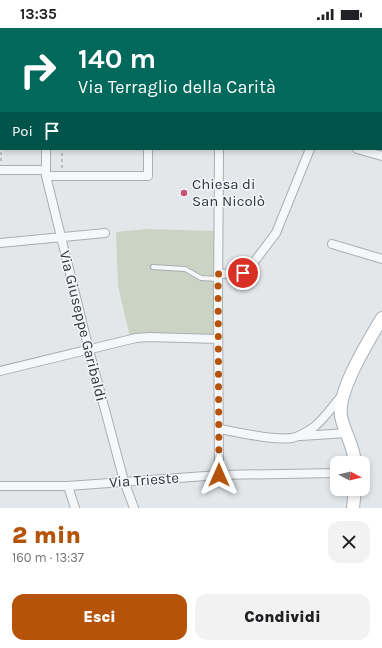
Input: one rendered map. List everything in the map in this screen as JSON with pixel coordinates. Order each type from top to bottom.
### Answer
[{"type":"street","name":"Via Giuseppe Garibaldi","points":[[46,150],[46,173],[61,238],[124,482],[134,508]]},
{"type":"street","points":[[0,170],[46,173],[62,176],[148,176],[148,150]]},
{"type":"street","points":[[219,150],[219,475]]},
{"type":"street","points":[[218,278],[243,273],[251,266],[276,233],[310,150]]},
{"type":"street","points":[[361,150],[382,156]]},
{"type":"street","points":[[0,243],[105,233]]},
{"type":"street","points":[[332,244],[382,259]]},
{"type":"street","points":[[353,456],[341,415],[342,401],[350,377],[382,319]]},
{"type":"street","points":[[0,371],[136,338],[149,337],[218,340]]},
{"type":"street","points":[[298,436],[319,423],[344,393]]},
{"type":"street","points":[[219,429],[279,438],[347,433]]},
{"type":"street","name":"Via Trieste","points":[[0,486],[68,486],[219,475],[330,473]]},
{"type":"street","points":[[68,486],[75,508]]},
{"type":"street","points":[[353,508],[354,496]]},
{"type":"lane","points":[[153,267],[186,269],[201,278],[218,278]]},
{"type":"path","points":[[62,150],[62,176]]},
{"type":"path","points":[[0,156],[0,170]]},
{"type":"shaded area","points":[[148,229],[214,231],[213,335],[130,337],[118,286],[116,232]]},
{"type":"place","name":"Chiesa di San Nicolò","points":[[184,193]]},
{"type":"route","points":[[219,475],[218,274],[243,273]]}]
